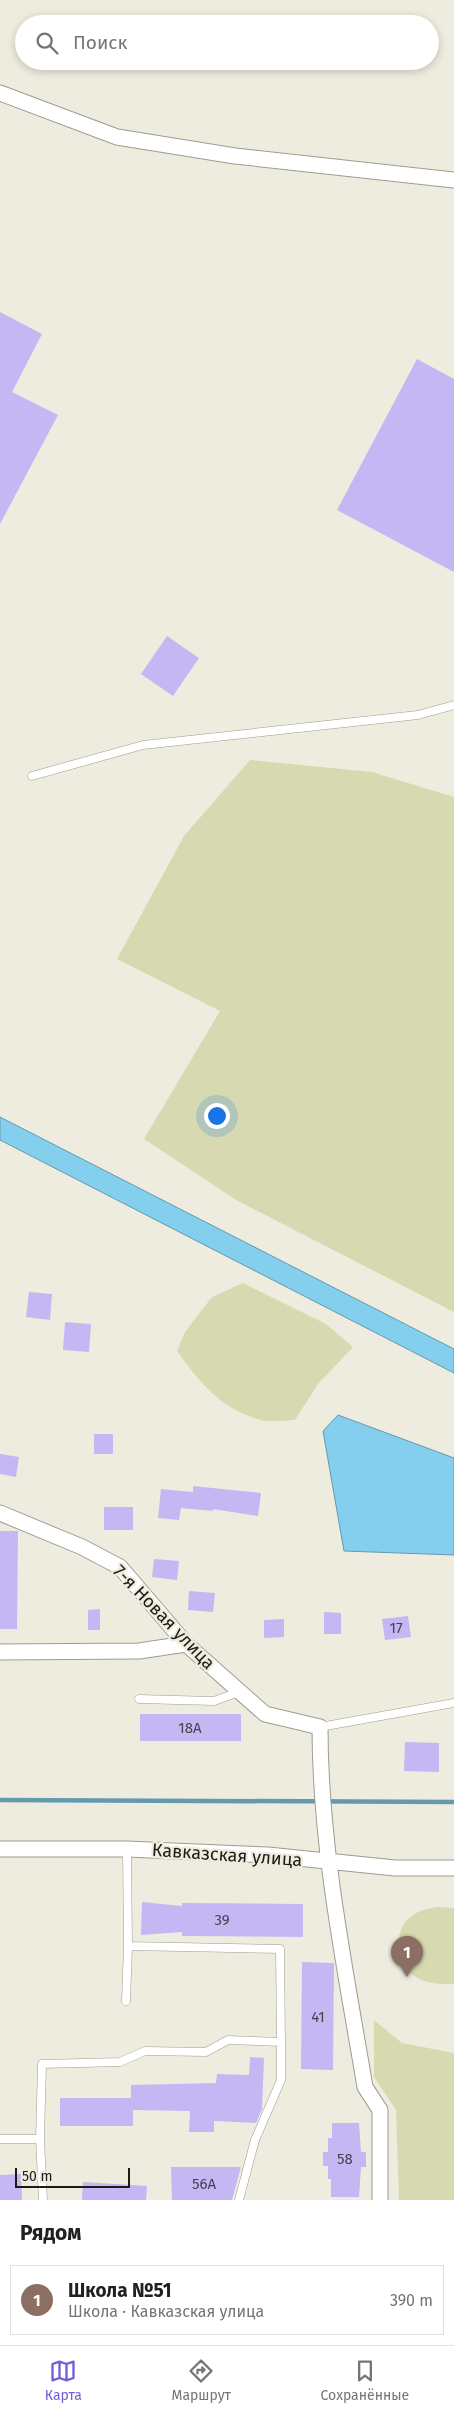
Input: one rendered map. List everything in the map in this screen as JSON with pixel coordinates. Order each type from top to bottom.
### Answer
[{"type":"street","points":[[0,93],[117,138],[234,156],[454,180]]},
{"type":"street","name":"7-я Новая улица","points":[[0,1513],[82,1547],[120,1567],[186,1644],[264,1714],[320,1727]]},
{"type":"street","points":[[0,1652],[139,1651],[186,1644]]},
{"type":"street","points":[[320,1727],[320,1776],[327,1862],[365,2087],[380,2110],[380,2200]]},
{"type":"street","name":"Кавказская улица","points":[[0,1849],[127,1848],[268,1855],[394,1868],[454,1868]]},
{"type":"lane","points":[[32,776],[143,745],[418,715],[454,706]]},
{"type":"lane","points":[[139,1699],[214,1701],[239,1692]]},
{"type":"lane","points":[[320,1727],[454,1702]]},
{"type":"lane","points":[[126,2001],[128,1946],[127,1848]]},
{"type":"lane","points":[[128,1946],[280,1949],[281,2080],[255,2140],[239,2200]]},
{"type":"lane","points":[[43,2200],[40,2139],[42,2064],[120,2062],[145,2051],[206,2052],[228,2040],[281,2042]]},
{"type":"lane","points":[[0,2139],[40,2139]]},
{"type":"green space","points":[[250,760],[372,772],[454,797],[454,1312],[236,1200],[144,1139],[220,1011],[117,959],[184,836]]},
{"type":"green space","points":[[243,1283],[326,1324],[353,1347],[318,1384],[295,1420],[265,1421],[247,1415],[223,1402],[203,1384],[177,1351],[185,1332],[212,1297]]},
{"type":"green space","points":[[437,1907],[454,1908],[454,1984],[439,1984],[416,1977],[405,1965],[399,1950],[400,1933],[408,1919],[418,1912]]},
{"type":"green space","points":[[374,2020],[402,2043],[454,2053],[454,2200],[399,2200],[396,2110],[374,2077]]},
{"type":"water","points":[[0,1117],[454,1349],[454,1373],[0,1140]]},
{"type":"water","points":[[338,1415],[454,1458],[454,1555],[344,1551],[323,1431]]},
{"type":"building","points":[[0,312],[42,334],[12,392],[58,415],[0,524]]},
{"type":"building","points":[[417,359],[454,379],[454,572],[337,510]]},
{"type":"building","points":[[167,636],[199,658],[173,696],[141,674]]},
{"type":"building","points":[[29,1292],[52,1294],[50,1320],[26,1317]]},
{"type":"building","points":[[65,1322],[91,1324],[89,1352],[63,1350]]},
{"type":"building","points":[[94,1434],[113,1434],[113,1454],[94,1454]]},
{"type":"building","points":[[0,1454],[19,1457],[16,1477],[0,1474]]},
{"type":"building","points":[[193,1486],[261,1493],[258,1516],[213,1509],[213,1511],[181,1508],[179,1520],[158,1518],[161,1489],[193,1492]]},
{"type":"building","points":[[104,1507],[133,1507],[133,1530],[104,1530]]},
{"type":"building","points":[[0,1531],[18,1531],[17,1629],[0,1629]]},
{"type":"building","points":[[154,1559],[179,1561],[177,1580],[152,1577]]},
{"type":"building","points":[[189,1591],[215,1593],[213,1612],[188,1610]]},
{"type":"building","points":[[100,1609],[100,1630],[88,1630],[88,1610]]},
{"type":"building","points":[[324,1612],[341,1613],[341,1634],[324,1634]]},
{"type":"building","points":[[408,1616],[411,1637],[385,1640],[382,1619]]},
{"type":"building","points":[[284,1619],[284,1637],[264,1638],[264,1620]]},
{"type":"building","points":[[140,1714],[241,1714],[241,1741],[140,1741]]},
{"type":"building","points":[[405,1742],[439,1743],[439,1772],[404,1771]]},
{"type":"building","points":[[142,1902],[182,1906],[182,1903],[303,1904],[303,1937],[182,1936],[182,1932],[141,1935]]},
{"type":"building","points":[[302,1962],[334,1963],[333,2070],[301,2069]]},
{"type":"building","points":[[250,2057],[264,2058],[262,2109],[256,2123],[214,2121],[214,2132],[189,2132],[190,2111],[133,2110],[133,2126],[60,2126],[60,2098],[131,2098],[131,2085],[216,2083],[217,2074],[249,2075]]},
{"type":"building","points":[[332,2123],[359,2123],[361,2152],[366,2152],[366,2167],[361,2167],[359,2197],[331,2197],[331,2179],[328,2179],[328,2166],[323,2166],[323,2152],[328,2152],[328,2138],[332,2138]]},
{"type":"building","points":[[171,2167],[241,2167],[232,2200],[172,2200]]},
{"type":"building","points":[[21,2174],[22,2200],[0,2200],[0,2175]]},
{"type":"building","points":[[83,2182],[147,2186],[146,2200],[82,2200]]},
{"type":"waterway","points":[[0,1800],[454,1802]]},
{"type":"place","name":"Школа №51","points":[[407,1977]]}]
